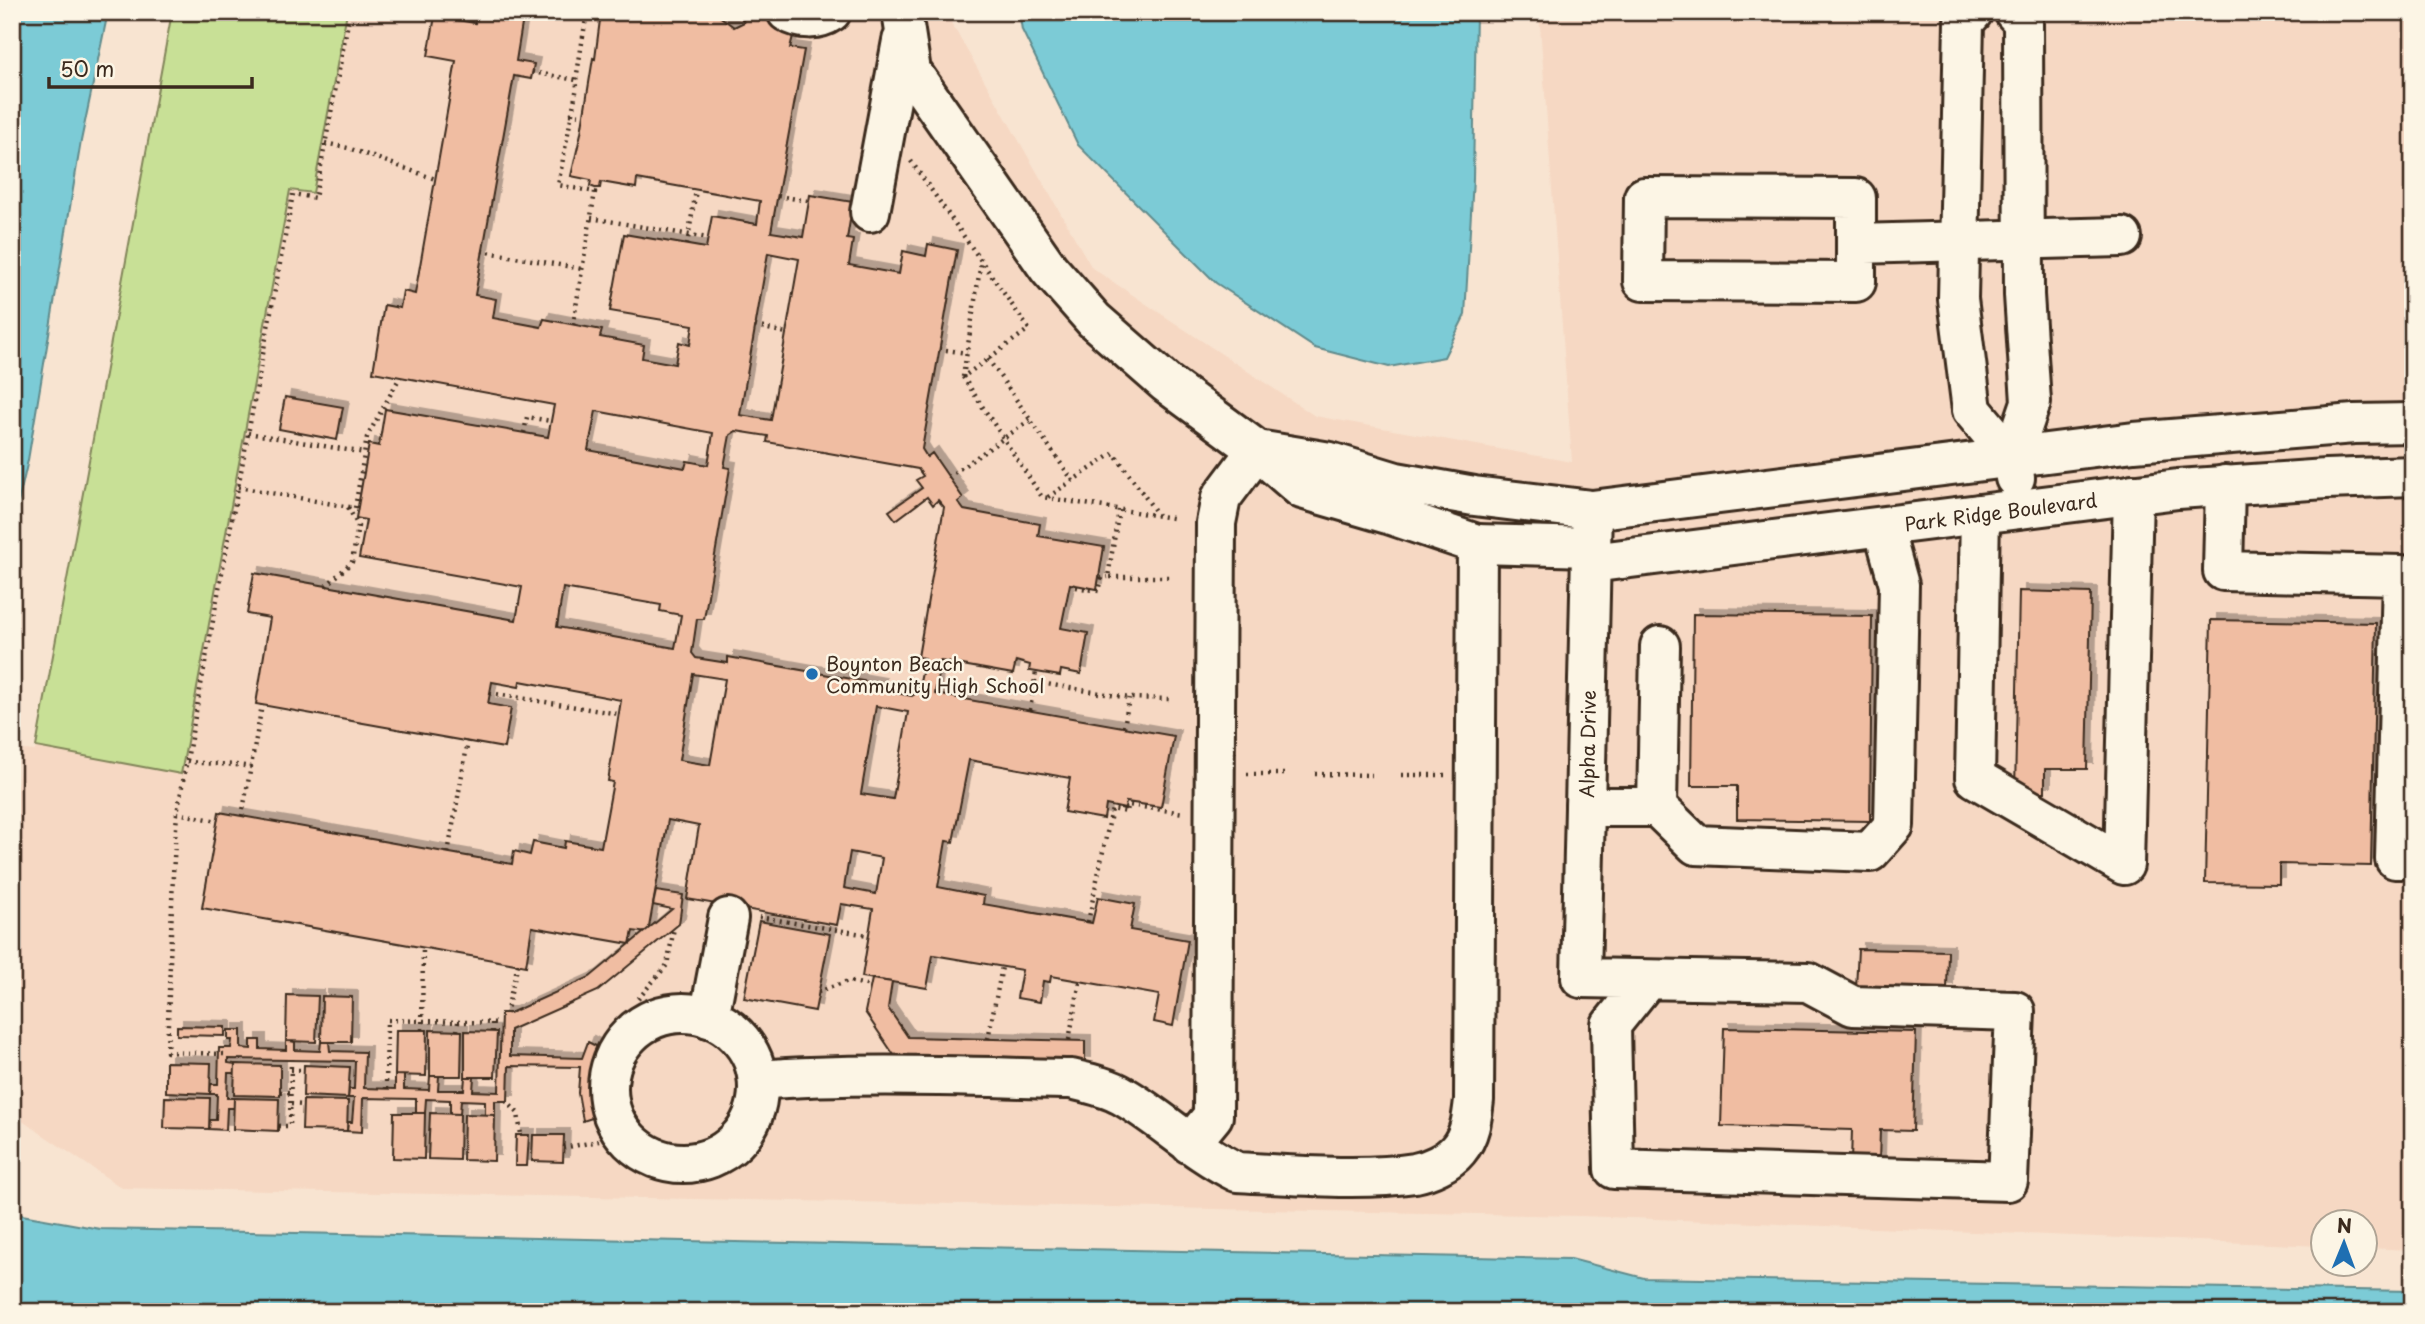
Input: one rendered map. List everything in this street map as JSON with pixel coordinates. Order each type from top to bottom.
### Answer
[{"type":"street","points":[[787,12],[792,16],[807,19],[824,17],[831,12]]},
{"type":"street","points":[[1973,12],[1964,22],[1958,299],[1972,410],[2012,458]]},
{"type":"street","points":[[2014,12],[2022,22],[2024,295],[2031,402],[2012,458],[2019,508]]},
{"type":"street","points":[[870,212],[903,22]]},
{"type":"street","points":[[903,22],[911,71],[1049,269],[1094,320],[1166,383],[1257,450],[1302,489],[1477,544],[1592,540],[2012,458],[2134,442],[2354,424],[2413,423]]},
{"type":"street","points":[[1644,197],[1856,198],[1856,244],[1856,282],[1643,281],[1644,197]]},
{"type":"street","points":[[1856,244],[2122,237]]},
{"type":"street","points":[[1257,450],[1330,462],[1396,482],[1461,494],[1592,540]]},
{"type":"street","points":[[1190,1144],[1213,1116],[1216,523],[1221,498],[1257,450]]},
{"type":"street","name":"Park Ridge Boulevard","points":[[1592,540],[1883,527],[2019,508],[2225,485],[2413,476]]},
{"type":"street","points":[[2225,485],[2223,571],[2402,575],[2395,859],[2413,859]]},
{"type":"street","points":[[1980,513],[1975,778],[2123,864],[2133,494]]},
{"type":"street","points":[[1585,807],[1657,807],[1696,845],[1870,852],[1894,825],[1899,585],[1883,527]]},
{"type":"street","name":"Alpha Drive","points":[[1592,540],[1581,978],[1647,980]]},
{"type":"street","points":[[758,1080],[855,1075],[1071,1079],[1121,1094],[1217,1163],[1237,1172],[1384,1175],[1418,1172],[1440,1165],[1457,1152],[1468,1135],[1474,1100],[1477,544]]},
{"type":"street","points":[[1657,807],[1660,646]]},
{"type":"street","points":[[709,1017],[728,918]]},
{"type":"street","points":[[1647,980],[1808,982],[1853,1006],[2015,1011],[2008,1181],[1614,1169],[1611,1025],[1647,980]]},
{"type":"street","points":[[692,1013],[709,1017],[724,1025],[742,1042],[755,1064],[758,1080],[754,1114],[729,1147],[707,1159],[691,1163],[657,1158],[642,1151],[629,1140],[611,1112],[608,1078],[612,1062],[620,1047],[637,1029],[659,1017],[692,1013]]},
{"type":"path","points":[[224,1054],[167,1052],[177,813],[183,769],[187,761],[293,194],[315,198],[350,12]]},
{"type":"path","points":[[471,22],[472,12]]},
{"type":"path","points":[[573,325],[595,190],[558,185],[577,87],[587,12]]},
{"type":"path","points":[[532,72],[576,80]]},
{"type":"path","points":[[570,114],[582,115]]},
{"type":"path","points":[[325,143],[348,148],[435,179]]},
{"type":"path","points":[[910,159],[1030,329],[963,377]]},
{"type":"path","points":[[687,244],[696,190]]},
{"type":"path","points":[[778,196],[809,201]]},
{"type":"path","points":[[590,218],[708,238]]},
{"type":"path","points":[[482,251],[582,269]]},
{"type":"path","points":[[981,262],[963,377],[1042,497],[1172,518]]},
{"type":"path","points":[[755,326],[786,333]]},
{"type":"path","points":[[939,349],[967,353]]},
{"type":"path","points":[[988,359],[1073,481]]},
{"type":"path","points":[[238,487],[355,508],[368,437],[400,377]]},
{"type":"path","points":[[524,433],[527,417],[551,421]]},
{"type":"path","points":[[948,477],[1030,420]]},
{"type":"path","points":[[248,433],[365,453]]},
{"type":"path","points":[[1048,498],[1114,453],[1158,516]]},
{"type":"path","points":[[326,586],[352,562],[358,526],[348,507]]},
{"type":"path","points":[[1108,578],[1119,510]]},
{"type":"path","points":[[1076,587],[1098,591],[1102,578],[1172,577]]},
{"type":"path","points":[[1030,710],[1036,672]]},
{"type":"path","points":[[1035,682],[1129,698],[1171,699]]},
{"type":"path","points":[[490,694],[619,714]]},
{"type":"path","points":[[1124,727],[1129,698]]},
{"type":"path","points":[[242,816],[262,705]]},
{"type":"path","points":[[448,853],[468,741]]},
{"type":"path","points":[[187,761],[251,767]]},
{"type":"path","points":[[1243,774],[1285,774]]},
{"type":"path","points":[[1315,774],[1372,775]]},
{"type":"path","points":[[1401,775],[1458,775]]},
{"type":"path","points":[[1088,922],[1112,809],[1127,812],[1128,805],[1195,815]]},
{"type":"path","points":[[177,813],[218,821]]},
{"type":"path","points":[[728,918],[729,912],[868,935]]},
{"type":"path","points":[[638,999],[667,965],[674,928]]},
{"type":"path","points":[[422,1030],[423,948]]},
{"type":"path","points":[[506,1014],[518,964]]},
{"type":"path","points":[[988,1039],[1002,967]]},
{"type":"path","points":[[818,992],[848,981],[871,986]]},
{"type":"path","points":[[1069,1040],[1080,981]]},
{"type":"path","points":[[386,1089],[387,1020],[501,1023]]},
{"type":"path","points":[[457,1031],[458,1022]]},
{"type":"path","points":[[492,1023],[492,1032]]},
{"type":"path","points":[[278,1126],[290,1126],[292,1059]]},
{"type":"path","points":[[291,1070],[304,1070]]},
{"type":"path","points":[[280,1092],[291,1092]]},
{"type":"path","points":[[506,1101],[518,1113],[521,1135]]},
{"type":"path","points":[[291,1104],[303,1105]]},
{"type":"path","points":[[563,1148],[599,1141]]},
{"type":"shaded area","name":"Boynton Beach Community High School","points":[[172,12],[945,12],[1092,268],[1315,416],[1572,462],[1539,12],[2413,12],[2413,1250],[2380,1249],[2380,1208],[2310,1208],[2310,1245],[1581,1216],[122,1188],[12,1114],[12,819],[23,750],[35,751]]},
{"type":"green space","points":[[172,12],[347,12],[313,193],[290,190],[181,774],[36,747]]},
{"type":"water","points":[[12,12],[108,12],[81,141],[28,460],[12,530]]},
{"type":"water","points":[[1019,12],[1476,12],[1473,179],[1465,315],[1444,357],[1389,367],[1315,348],[1216,283],[1078,145],[1022,30]]},
{"type":"water","points":[[12,1207],[22,1215],[100,1229],[1571,1259],[1644,1278],[2413,1291],[2413,1312],[12,1312]]},
{"type":"building","points":[[477,12],[524,12],[516,61],[534,64],[531,79],[514,76],[475,295],[496,299],[493,318],[541,327],[544,319],[602,330],[600,337],[644,345],[642,358],[675,364],[679,342],[690,345],[693,325],[610,311],[624,234],[706,248],[712,216],[757,224],[760,201],[637,179],[636,188],[601,182],[600,188],[595,188],[590,186],[591,180],[571,176],[593,58],[595,59],[601,12],[714,12],[734,27],[744,22],[737,12],[744,12],[748,18],[757,12],[782,12],[795,28],[790,48],[804,50],[771,232],[803,237],[810,195],[853,202],[847,239],[853,240],[849,265],[899,274],[903,251],[926,256],[928,244],[957,250],[922,449],[927,457],[932,453],[963,498],[958,502],[964,510],[1040,524],[1038,536],[1104,547],[1097,589],[1070,584],[1061,628],[1088,633],[1081,674],[1061,670],[1060,676],[1029,671],[1030,665],[1016,661],[1013,674],[940,661],[935,694],[1174,736],[1161,807],[1126,802],[1125,809],[1106,805],[1104,819],[1064,812],[1070,778],[969,760],[953,842],[946,841],[938,887],[984,896],[983,904],[1092,923],[1098,897],[1135,904],[1130,930],[1188,940],[1173,1026],[1154,1022],[1159,995],[1051,976],[1050,982],[1043,981],[1040,1002],[1017,998],[1022,970],[933,955],[927,988],[862,977],[873,909],[841,904],[837,925],[687,899],[699,826],[668,820],[648,933],[633,931],[630,944],[532,927],[526,966],[202,908],[219,812],[512,864],[514,851],[530,855],[533,842],[564,848],[565,841],[601,847],[613,782],[608,781],[621,700],[520,681],[519,687],[492,682],[488,704],[511,708],[504,748],[256,704],[270,618],[247,614],[254,573],[516,620],[522,587],[359,558],[366,520],[356,518],[369,444],[379,446],[385,409],[548,437],[554,405],[373,372],[384,305],[400,308],[403,291],[415,294],[456,61],[428,56],[435,16],[475,23]],"holes":[[[768,253],[799,259],[771,420],[740,415]],[[596,411],[713,433],[708,465],[687,461],[685,468],[588,450]],[[736,431],[768,436],[767,442],[918,469],[923,476],[916,480],[922,488],[889,511],[896,520],[927,497],[933,505],[938,500],[944,507],[918,657],[925,658],[918,692],[912,696],[879,690],[880,684],[728,657],[728,663],[696,658],[692,653],[697,619],[704,619],[730,468],[724,467],[730,435]],[[563,588],[661,605],[660,611],[681,615],[675,648],[557,627]],[[693,674],[725,679],[710,765],[679,760]],[[876,706],[908,712],[893,799],[861,794]],[[850,852],[882,858],[876,894],[844,888]]]},
{"type":"building","points":[[285,397],[343,407],[337,440],[279,429]]},
{"type":"building","points":[[2019,591],[2091,593],[2087,769],[2045,769],[2045,792],[2015,792]]},
{"type":"building","points":[[1693,614],[1872,616],[1870,821],[1737,819],[1737,786],[1691,786]]},
{"type":"building","points":[[2211,620],[2376,623],[2371,866],[2279,864],[2279,884],[2205,883]]},
{"type":"building","points":[[656,891],[683,895],[679,924],[598,991],[510,1030],[510,1056],[582,1058],[588,1042],[600,1048],[591,1082],[595,1117],[583,1121],[578,1093],[580,1067],[509,1066],[508,1101],[495,1101],[495,1115],[485,1115],[485,1101],[461,1100],[460,1114],[450,1114],[450,1100],[426,1099],[425,1113],[416,1113],[416,1099],[363,1098],[362,1132],[347,1131],[348,1122],[352,1122],[354,1098],[348,1098],[349,1089],[354,1089],[355,1061],[228,1059],[228,1063],[235,1064],[235,1073],[228,1073],[227,1098],[234,1098],[234,1108],[227,1108],[226,1130],[209,1129],[210,1120],[216,1120],[217,1094],[210,1094],[211,1084],[218,1084],[219,1048],[231,1048],[232,1040],[228,1040],[228,1030],[241,1030],[241,1048],[251,1049],[251,1040],[260,1040],[260,1049],[286,1050],[286,1041],[291,1041],[295,1042],[295,1050],[320,1051],[321,1042],[329,1042],[330,1051],[365,1052],[364,1088],[395,1089],[395,1075],[404,1075],[404,1089],[429,1090],[430,1076],[439,1076],[438,1090],[464,1090],[465,1077],[474,1077],[473,1091],[499,1092],[501,1013],[510,1013],[590,977],[672,909],[653,905]]},
{"type":"building","points":[[759,921],[830,934],[815,1011],[744,998]]},
{"type":"building","points":[[1858,949],[1948,951],[1947,990],[1856,988]]},
{"type":"building","points":[[872,979],[892,982],[888,1008],[908,1037],[1085,1041],[1085,1063],[896,1058],[865,1012]]},
{"type":"building","points":[[287,995],[318,996],[316,1042],[286,1041]]},
{"type":"building","points":[[322,996],[352,997],[351,1042],[321,1042]]},
{"type":"building","points":[[177,1026],[225,1027],[225,1036],[177,1035]]},
{"type":"building","points":[[1724,1028],[1916,1032],[1913,1131],[1880,1130],[1879,1163],[1851,1162],[1852,1130],[1721,1126]]},
{"type":"building","points":[[396,1030],[427,1030],[426,1076],[395,1075]]},
{"type":"building","points":[[430,1030],[462,1031],[461,1076],[430,1076]]},
{"type":"building","points":[[465,1031],[497,1032],[495,1077],[465,1077]]},
{"type":"building","points":[[166,1062],[211,1063],[210,1094],[166,1092]]},
{"type":"building","points":[[235,1064],[280,1065],[280,1096],[234,1095]]},
{"type":"building","points":[[304,1065],[350,1067],[348,1098],[303,1096]]},
{"type":"building","points":[[165,1097],[210,1098],[209,1129],[164,1128]]},
{"type":"building","points":[[234,1098],[279,1099],[278,1131],[233,1129]]},
{"type":"building","points":[[303,1100],[348,1101],[347,1131],[302,1130]]},
{"type":"building","points":[[394,1113],[425,1113],[424,1159],[393,1158]]},
{"type":"building","points":[[430,1113],[460,1114],[459,1160],[428,1159]]},
{"type":"building","points":[[464,1114],[495,1115],[494,1161],[463,1160]]},
{"type":"building","points":[[516,1135],[529,1135],[527,1166],[515,1166]]},
{"type":"building","points":[[533,1135],[564,1135],[563,1162],[532,1161]]},
{"type":"place","name":"Boynton Beach Community High School","points":[[812,674]]}]
